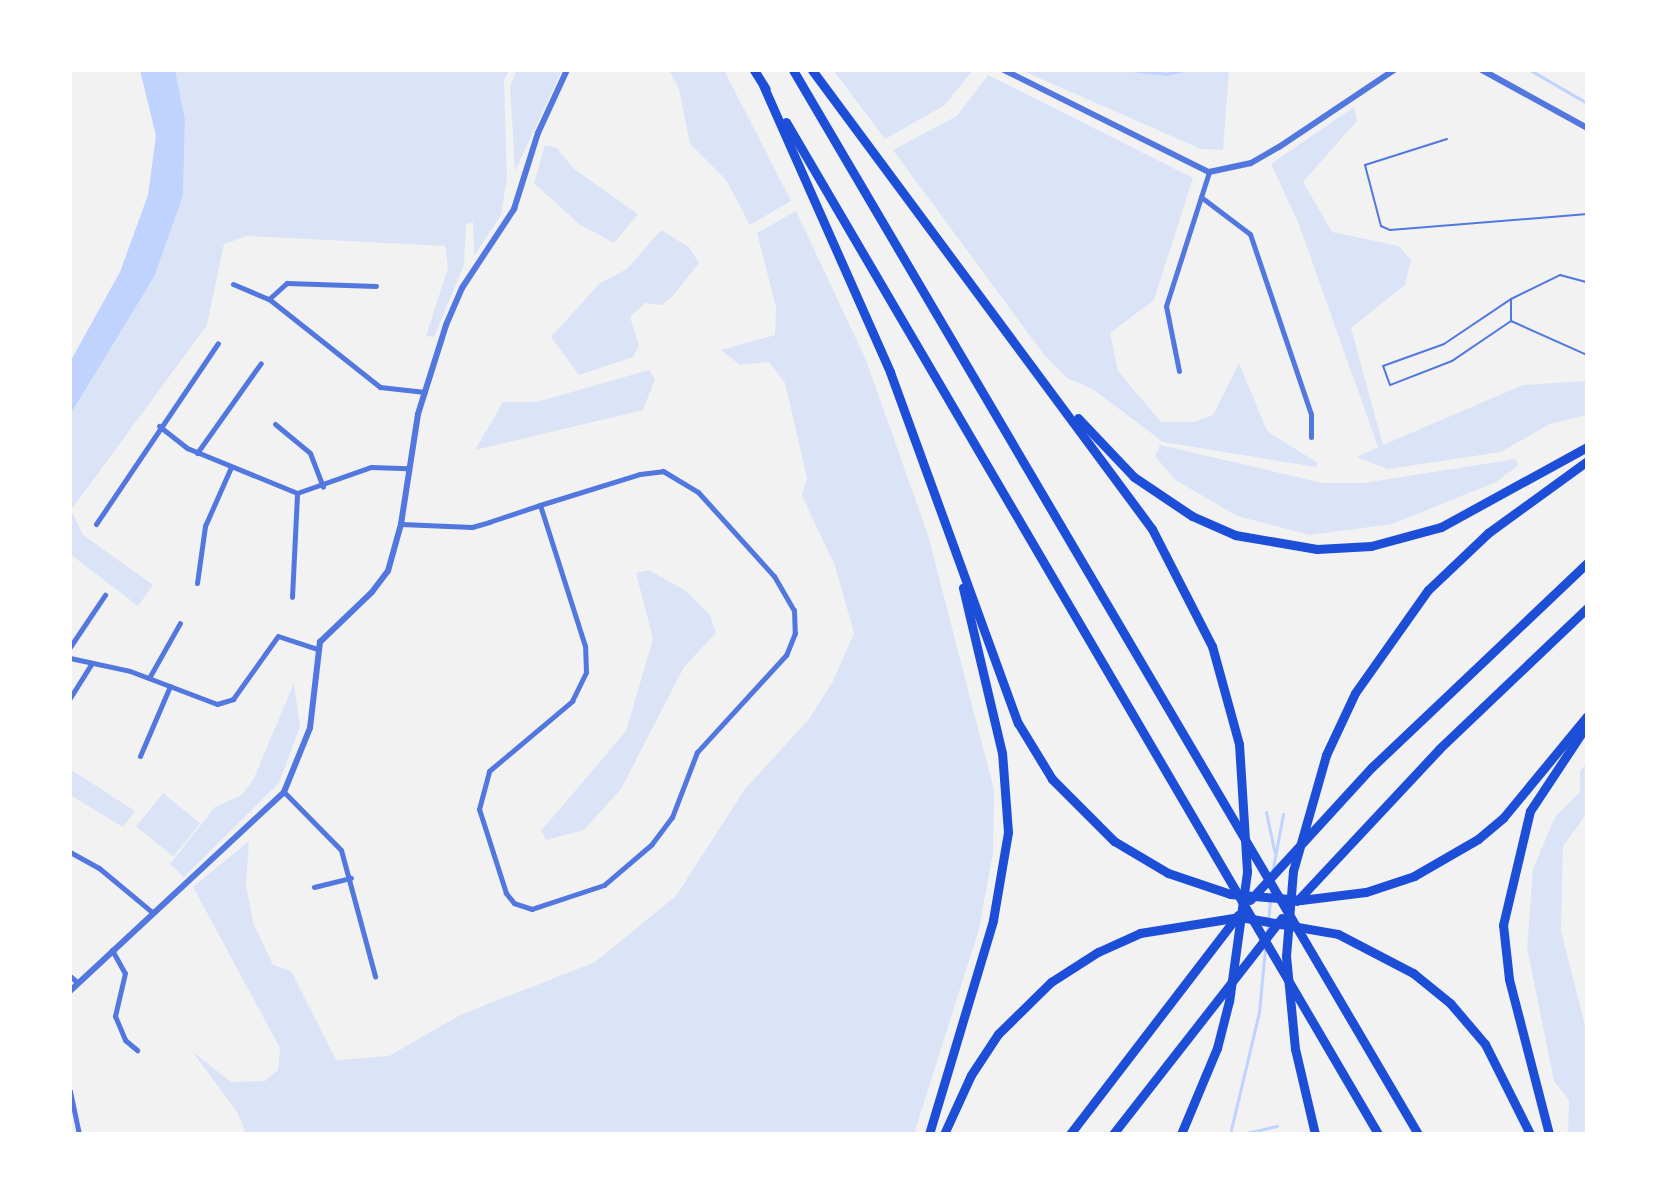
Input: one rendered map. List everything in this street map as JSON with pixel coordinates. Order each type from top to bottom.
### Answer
[{"type":"highway","points":[[754,70],[1378,1134]]},
{"type":"highway","points":[[793,70],[1418,1134]]},
{"type":"highway","points":[[812,70],[1152,529],[1188,590],[1222,675],[1239,744],[1247,872],[1240,944],[1217,1048],[1181,1134]]},
{"type":"highway","points":[[763,85],[890,372],[959,565],[1031,749],[1073,804],[1144,860],[1200,885],[1264,899],[1336,898],[1414,876],[1454,855],[1503,818],[1587,716]]},
{"type":"highway","points":[[1049,386],[1114,458],[1155,494],[1235,535],[1286,546],[1347,549],[1421,534],[1471,513],[1587,447]]},
{"type":"highway","points":[[1315,1134],[1295,1049],[1286,956],[1293,871],[1326,755],[1362,682],[1428,590],[1488,533],[1587,461]]},
{"type":"highway","points":[[1070,1134],[1187,978],[1372,767],[1587,563]]},
{"type":"highway","points":[[929,1134],[993,920],[1008,832],[1002,753],[959,565]]},
{"type":"highway","points":[[1113,1134],[1175,1049],[1352,838],[1587,608]]},
{"type":"highway","points":[[1549,1134],[1509,979],[1503,925],[1530,811],[1587,725]]},
{"type":"highway","points":[[944,1134],[971,1075],[1023,1006],[1080,962],[1121,940],[1186,922],[1267,919],[1338,934],[1395,961],[1450,1003],[1485,1044],[1530,1134]]},
{"type":"street","points":[[70,991],[111,949],[284,792],[310,728],[317,649],[328,630],[384,578],[401,524],[408,468],[425,392],[454,306],[514,209],[535,141],[567,70]]},
{"type":"street","points":[[1004,70],[1209,172],[1251,163],[1394,70]]},
{"type":"street","points":[[1482,70],[1587,128]]},
{"type":"street","points":[[1179,371],[1166,306],[1209,172]]},
{"type":"street","points":[[1201,197],[1250,234],[1311,414],[1311,437]]},
{"type":"street","points":[[269,299],[287,283],[376,286]]},
{"type":"street","points":[[233,284],[269,299],[380,387],[425,392]]},
{"type":"street","points":[[96,524],[159,426],[218,343]]},
{"type":"street","points":[[197,453],[261,363]]},
{"type":"street","points":[[275,424],[310,453],[323,487]]},
{"type":"street","points":[[159,426],[197,453],[297,493],[323,487],[371,467],[408,468]]},
{"type":"street","points":[[197,583],[205,526],[231,467]]},
{"type":"street","points":[[401,524],[464,528],[652,471],[671,473],[698,492],[774,576],[791,602],[796,623],[779,665],[697,752],[672,817],[641,857],[593,890],[532,909],[514,903],[506,893],[479,809],[489,771],[572,701],[586,672],[585,646],[540,505]]},
{"type":"street","points":[[292,597],[297,493]]},
{"type":"street","points":[[70,647],[105,595]]},
{"type":"street","points":[[149,678],[180,623]]},
{"type":"street","points":[[70,658],[149,678],[217,704],[233,699],[278,636],[317,649]]},
{"type":"street","points":[[70,698],[91,664]]},
{"type":"street","points":[[140,756],[170,686]]},
{"type":"street","points":[[284,792],[337,843],[351,878],[375,976]]},
{"type":"street","points":[[70,852],[99,868],[152,912]]},
{"type":"street","points":[[314,887],[351,878]]},
{"type":"street","points":[[111,949],[125,973],[115,1016],[125,1040],[137,1050]]},
{"type":"street","points":[[70,976],[77,982]]},
{"type":"street","points":[[70,1091],[79,1134]]},
{"type":"lane","points":[[1447,139],[1365,165],[1381,226],[1390,230],[1587,214]]},
{"type":"lane","points":[[1511,321],[1452,361],[1390,385],[1383,366],[1444,344],[1511,299],[1560,275],[1587,282]]},
{"type":"lane","points":[[1511,299],[1511,321]]},
{"type":"lane","points":[[1511,321],[1587,355]]},
{"type":"shaded area","points":[[175,70],[509,70],[504,80],[507,178],[501,215],[474,256],[473,222],[466,224],[464,265],[434,337],[426,336],[448,268],[445,246],[247,236],[224,244],[207,325],[71,510],[83,535],[153,585],[138,606],[70,554],[70,415],[154,277],[183,196],[185,119]]},
{"type":"shaded area","points":[[517,70],[562,70],[515,171],[510,86]]},
{"type":"shaded area","points":[[669,70],[724,70],[791,201],[750,225],[726,180],[690,144],[679,89]]},
{"type":"shaded area","points":[[833,70],[973,70],[945,105],[885,139]]},
{"type":"shaded area","points":[[1021,70],[1229,70],[1223,150],[1201,149]]},
{"type":"shaded area","points":[[988,75],[1193,178],[1154,300],[1110,333],[1118,371],[1161,422],[1194,422],[1213,415],[1239,363],[1267,431],[1318,463],[1316,467],[1163,442],[1094,390],[1067,378],[1045,356],[893,150],[957,116]]},
{"type":"shaded area","points":[[1354,107],[1357,121],[1303,182],[1332,232],[1399,246],[1411,260],[1405,285],[1351,328],[1383,445],[1523,385],[1587,381],[1587,415],[1550,424],[1501,452],[1388,469],[1357,457],[1378,447],[1298,222],[1271,164]]},
{"type":"shaded area","points":[[545,145],[557,148],[574,169],[638,214],[614,243],[579,224],[534,183]]},
{"type":"shaded area","points":[[796,211],[866,360],[928,535],[994,790],[993,853],[979,929],[914,1134],[246,1134],[237,1112],[192,1051],[231,1082],[265,1081],[278,1070],[280,1048],[193,887],[249,841],[246,885],[253,922],[273,965],[291,971],[336,1060],[389,1056],[460,1015],[595,962],[676,896],[745,789],[809,719],[833,681],[854,633],[835,566],[802,496],[807,478],[785,383],[769,362],[740,365],[721,350],[775,335],[776,307],[757,233]]},
{"type":"shaded area","points":[[661,230],[689,247],[699,263],[671,298],[661,305],[645,303],[630,317],[639,346],[633,357],[579,375],[551,337],[600,283],[627,269]]},
{"type":"shaded area","points":[[649,370],[655,379],[643,410],[475,450],[503,402],[537,402]]},
{"type":"shaded area","points":[[1160,445],[1323,483],[1363,483],[1516,459],[1518,466],[1496,482],[1392,524],[1310,535],[1237,516],[1174,479],[1155,456]]},
{"type":"shaded area","points":[[649,570],[686,591],[710,615],[716,633],[684,667],[621,789],[584,830],[546,840],[541,831],[626,731],[653,639],[636,573]]},
{"type":"shaded area","points":[[294,683],[300,727],[279,783],[184,877],[170,864],[215,807],[242,795],[254,778]]},
{"type":"shaded area","points":[[1587,763],[1587,813],[1563,846],[1561,931],[1587,1033],[1587,1134],[1568,1134],[1569,1100],[1554,1081],[1527,948],[1533,869],[1555,817],[1580,792],[1580,771]]},
{"type":"shaded area","points":[[70,769],[135,811],[123,827],[70,795]]},
{"type":"shaded area","points":[[163,793],[200,823],[173,857],[136,826]]},
{"type":"water","points":[[140,70],[175,70],[185,119],[183,196],[154,277],[70,415],[70,362],[120,272],[148,195],[156,136]]},
{"type":"waterway","points":[[1130,70],[1166,74],[1183,70]]},
{"type":"waterway","points":[[1530,70],[1587,103]]},
{"type":"waterway","points":[[1266,812],[1274,851]]},
{"type":"waterway","points":[[1272,873],[1283,814]]},
{"type":"waterway","points":[[1267,933],[1271,889]]},
{"type":"waterway","points":[[1230,1134],[1259,1012],[1265,948]]},
{"type":"waterway","points":[[1242,1134],[1277,1126]]}]
